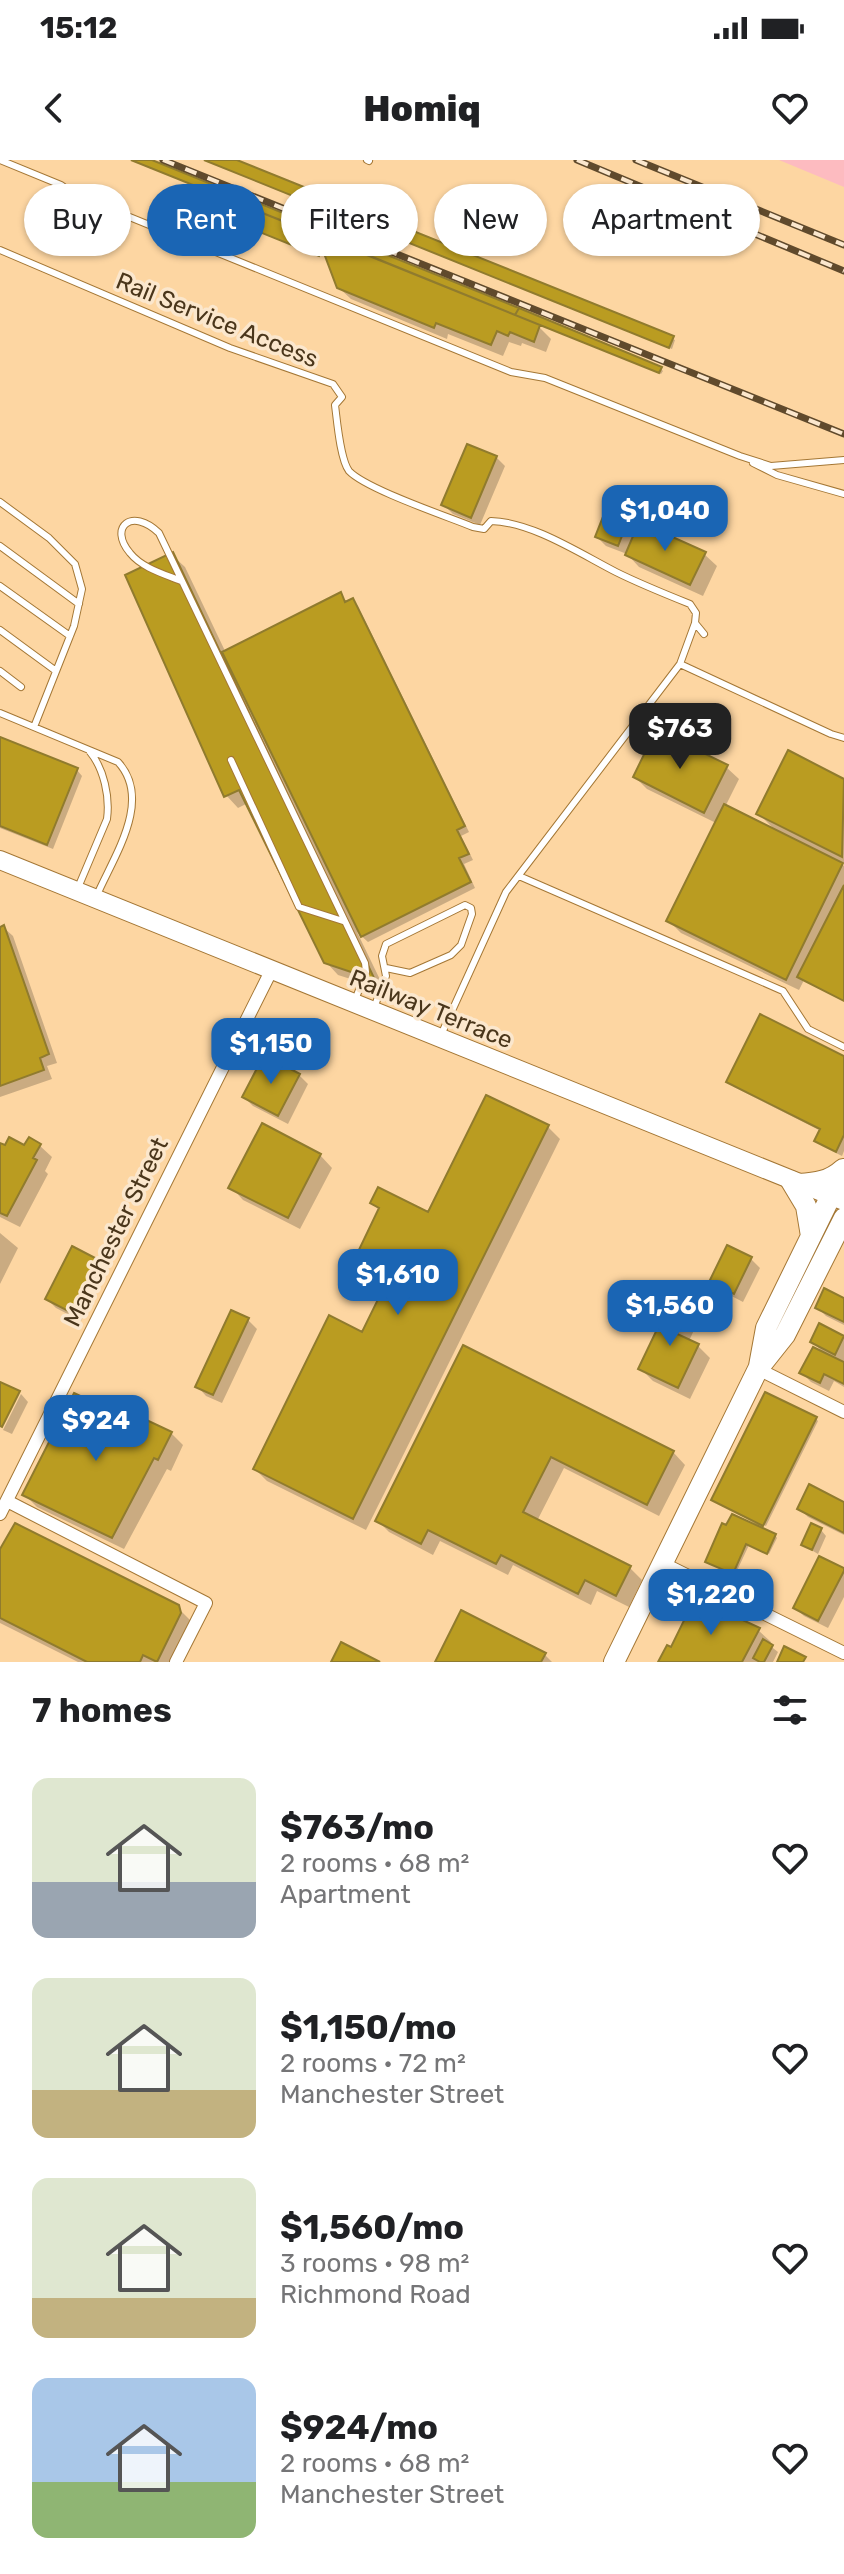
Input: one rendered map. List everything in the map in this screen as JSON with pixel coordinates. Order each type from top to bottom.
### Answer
[{"type":"main road","name":"Railway Terrace","points":[[0,860],[837,1199]]},
{"type":"main road","points":[[811,1236],[806,1206],[795,1182],[820,1182],[837,1175],[844,1168]]},
{"type":"main road","points":[[758,1369],[766,1328],[811,1236],[837,1199],[844,1168]]},
{"type":"main road","points":[[614,1662],[758,1369],[785,1335],[844,1218]]},
{"type":"street","name":"Manchester Street","points":[[0,1514],[272,969]]},
{"type":"street","points":[[758,1369],[844,1412]]},
{"type":"street","points":[[7,1501],[206,1603],[176,1662]]},
{"type":"street","points":[[662,1563],[844,1653]]},
{"type":"lane","points":[[0,160],[61,185],[73,194],[511,372],[545,378],[740,456],[777,475],[844,494]]},
{"type":"lane","name":"Rail Service Access","points":[[0,250],[230,348],[333,384],[342,397],[335,405],[348,469],[367,484],[473,527],[484,529],[491,521],[507,521],[574,549],[618,573],[690,604],[696,613],[695,623]]},
{"type":"lane","points":[[740,456],[778,467],[844,460]]},
{"type":"lane","points":[[0,502],[49,538],[75,564],[82,589],[70,636],[34,727]]},
{"type":"lane","points":[[181,581],[141,563],[130,554],[122,539],[126,524],[134,519],[141,520],[159,533],[365,963],[366,972],[354,1003]]},
{"type":"lane","points":[[0,546],[79,604]]},
{"type":"lane","points":[[0,586],[70,636]]},
{"type":"lane","points":[[695,623],[704,634]]},
{"type":"lane","points":[[440,1038],[506,892],[680,664],[695,623]]},
{"type":"lane","points":[[0,630],[56,671]]},
{"type":"lane","points":[[680,664],[844,738]]},
{"type":"lane","points":[[0,671],[21,687]]},
{"type":"lane","points":[[0,713],[90,752],[103,754],[118,762],[129,778],[132,800],[127,829],[96,898]]},
{"type":"lane","points":[[77,890],[107,819],[102,775],[90,752]]},
{"type":"lane","points":[[231,760],[299,907],[343,921]]},
{"type":"lane","points":[[519,876],[783,991],[808,1029],[844,1047]]},
{"type":"lane","points":[[373,1011],[386,976],[382,956],[386,944],[465,905],[471,908],[472,914],[461,945],[451,955],[410,973],[386,968]]},
{"type":"shaded area","points":[[779,160],[844,160],[844,187]]},
{"type":"building","points":[[131,160],[152,160],[211,184],[191,184]]},
{"type":"building","points":[[204,160],[237,160],[297,184],[281,184],[281,191]]},
{"type":"building","points":[[265,206],[281,212],[281,220],[265,214]]},
{"type":"building","points":[[265,214],[281,220],[281,241],[265,234]]},
{"type":"building","points":[[418,233],[434,239],[434,253],[418,247]]},
{"type":"building","points":[[325,256],[370,256],[540,325],[534,342],[510,332],[508,336],[497,331],[491,345],[436,323],[434,328],[337,288]]},
{"type":"building","points":[[369,256],[390,256],[519,308],[515,315]]},
{"type":"building","points":[[441,256],[475,256],[674,336],[669,348]]},
{"type":"building","points":[[519,308],[662,367],[659,373],[515,315]]},
{"type":"building","points":[[467,444],[497,456],[471,518],[441,505]]},
{"type":"building","points":[[608,504],[631,513],[618,546],[595,537]]},
{"type":"building","points":[[639,522],[706,552],[690,585],[625,555]]},
{"type":"building","points":[[173,552],[375,980],[324,963],[239,790],[224,797],[125,575]]},
{"type":"building","points":[[341,592],[345,602],[353,598],[465,826],[457,830],[469,854],[459,858],[471,882],[361,937],[222,652]]},
{"type":"building","points":[[656,730],[728,765],[704,813],[633,777]]},
{"type":"building","points":[[0,737],[78,768],[47,845],[0,826]]},
{"type":"building","points":[[788,750],[844,779],[842,857],[756,814]]},
{"type":"building","points":[[724,804],[843,863],[786,980],[666,921]]},
{"type":"building","points":[[844,885],[844,1001],[797,977]]},
{"type":"building","points":[[4,925],[49,1054],[40,1058],[44,1070],[0,1086],[0,927]]},
{"type":"building","points":[[760,1014],[844,1056],[844,1135],[836,1152],[814,1141],[820,1129],[726,1082]]},
{"type":"building","points":[[264,1055],[300,1074],[278,1116],[242,1097]]},
{"type":"building","points":[[486,1095],[549,1125],[353,1519],[253,1469],[329,1315],[362,1332],[391,1273],[356,1256],[379,1208],[370,1203],[378,1187],[428,1212]]},
{"type":"building","points":[[262,1123],[321,1154],[288,1218],[228,1188]]},
{"type":"building","points":[[9,1137],[24,1145],[29,1137],[41,1144],[33,1158],[37,1160],[7,1216],[0,1213],[0,1143],[5,1145]]},
{"type":"building","points":[[727,1245],[752,1257],[734,1294],[709,1282]]},
{"type":"building","points":[[72,1246],[99,1260],[72,1313],[45,1299]]},
{"type":"building","points":[[824,1288],[844,1298],[844,1322],[815,1308]]},
{"type":"building","points":[[673,1296],[689,1303],[675,1333],[699,1344],[678,1388],[638,1369]]},
{"type":"building","points":[[231,1310],[249,1318],[213,1395],[195,1387]]},
{"type":"building","points":[[819,1323],[844,1336],[835,1355],[810,1342]]},
{"type":"building","points":[[463,1345],[674,1451],[647,1505],[551,1457],[523,1512],[631,1566],[616,1596],[585,1580],[578,1594],[501,1555],[496,1564],[428,1530],[421,1544],[375,1521]]},
{"type":"building","points":[[813,1347],[844,1362],[844,1384],[824,1374],[820,1383],[799,1373]]},
{"type":"building","points":[[0,1382],[20,1391],[2,1427],[0,1426]]},
{"type":"building","points":[[765,1392],[817,1417],[763,1526],[711,1500]]},
{"type":"building","points":[[74,1393],[97,1404],[100,1398],[172,1432],[158,1460],[154,1458],[112,1538],[22,1495]]},
{"type":"building","points":[[809,1484],[844,1502],[844,1533],[797,1509]]},
{"type":"building","points":[[732,1514],[776,1534],[767,1554],[746,1544],[733,1574],[705,1562],[722,1523],[726,1525]]},
{"type":"building","points":[[15,1523],[179,1605],[181,1613],[157,1662],[143,1655],[140,1662],[87,1662],[0,1618],[0,1549]]},
{"type":"building","points":[[811,1523],[822,1528],[812,1550],[801,1545]]},
{"type":"building","points":[[819,1556],[844,1568],[844,1571],[818,1621],[793,1608]]},
{"type":"building","points":[[695,1598],[760,1628],[742,1662],[658,1662],[667,1645],[671,1647]]},
{"type":"building","points":[[461,1610],[546,1653],[541,1662],[435,1662]]},
{"type":"building","points":[[763,1639],[773,1645],[764,1662],[760,1662],[753,1658]]},
{"type":"building","points":[[341,1642],[380,1662],[331,1662]]},
{"type":"building","points":[[784,1646],[806,1657],[803,1662],[777,1662]]},
{"type":"railway","points":[[163,160],[844,434]]},
{"type":"railway","points":[[577,160],[844,271]]},
{"type":"railway","points":[[636,160],[844,245]]}]
